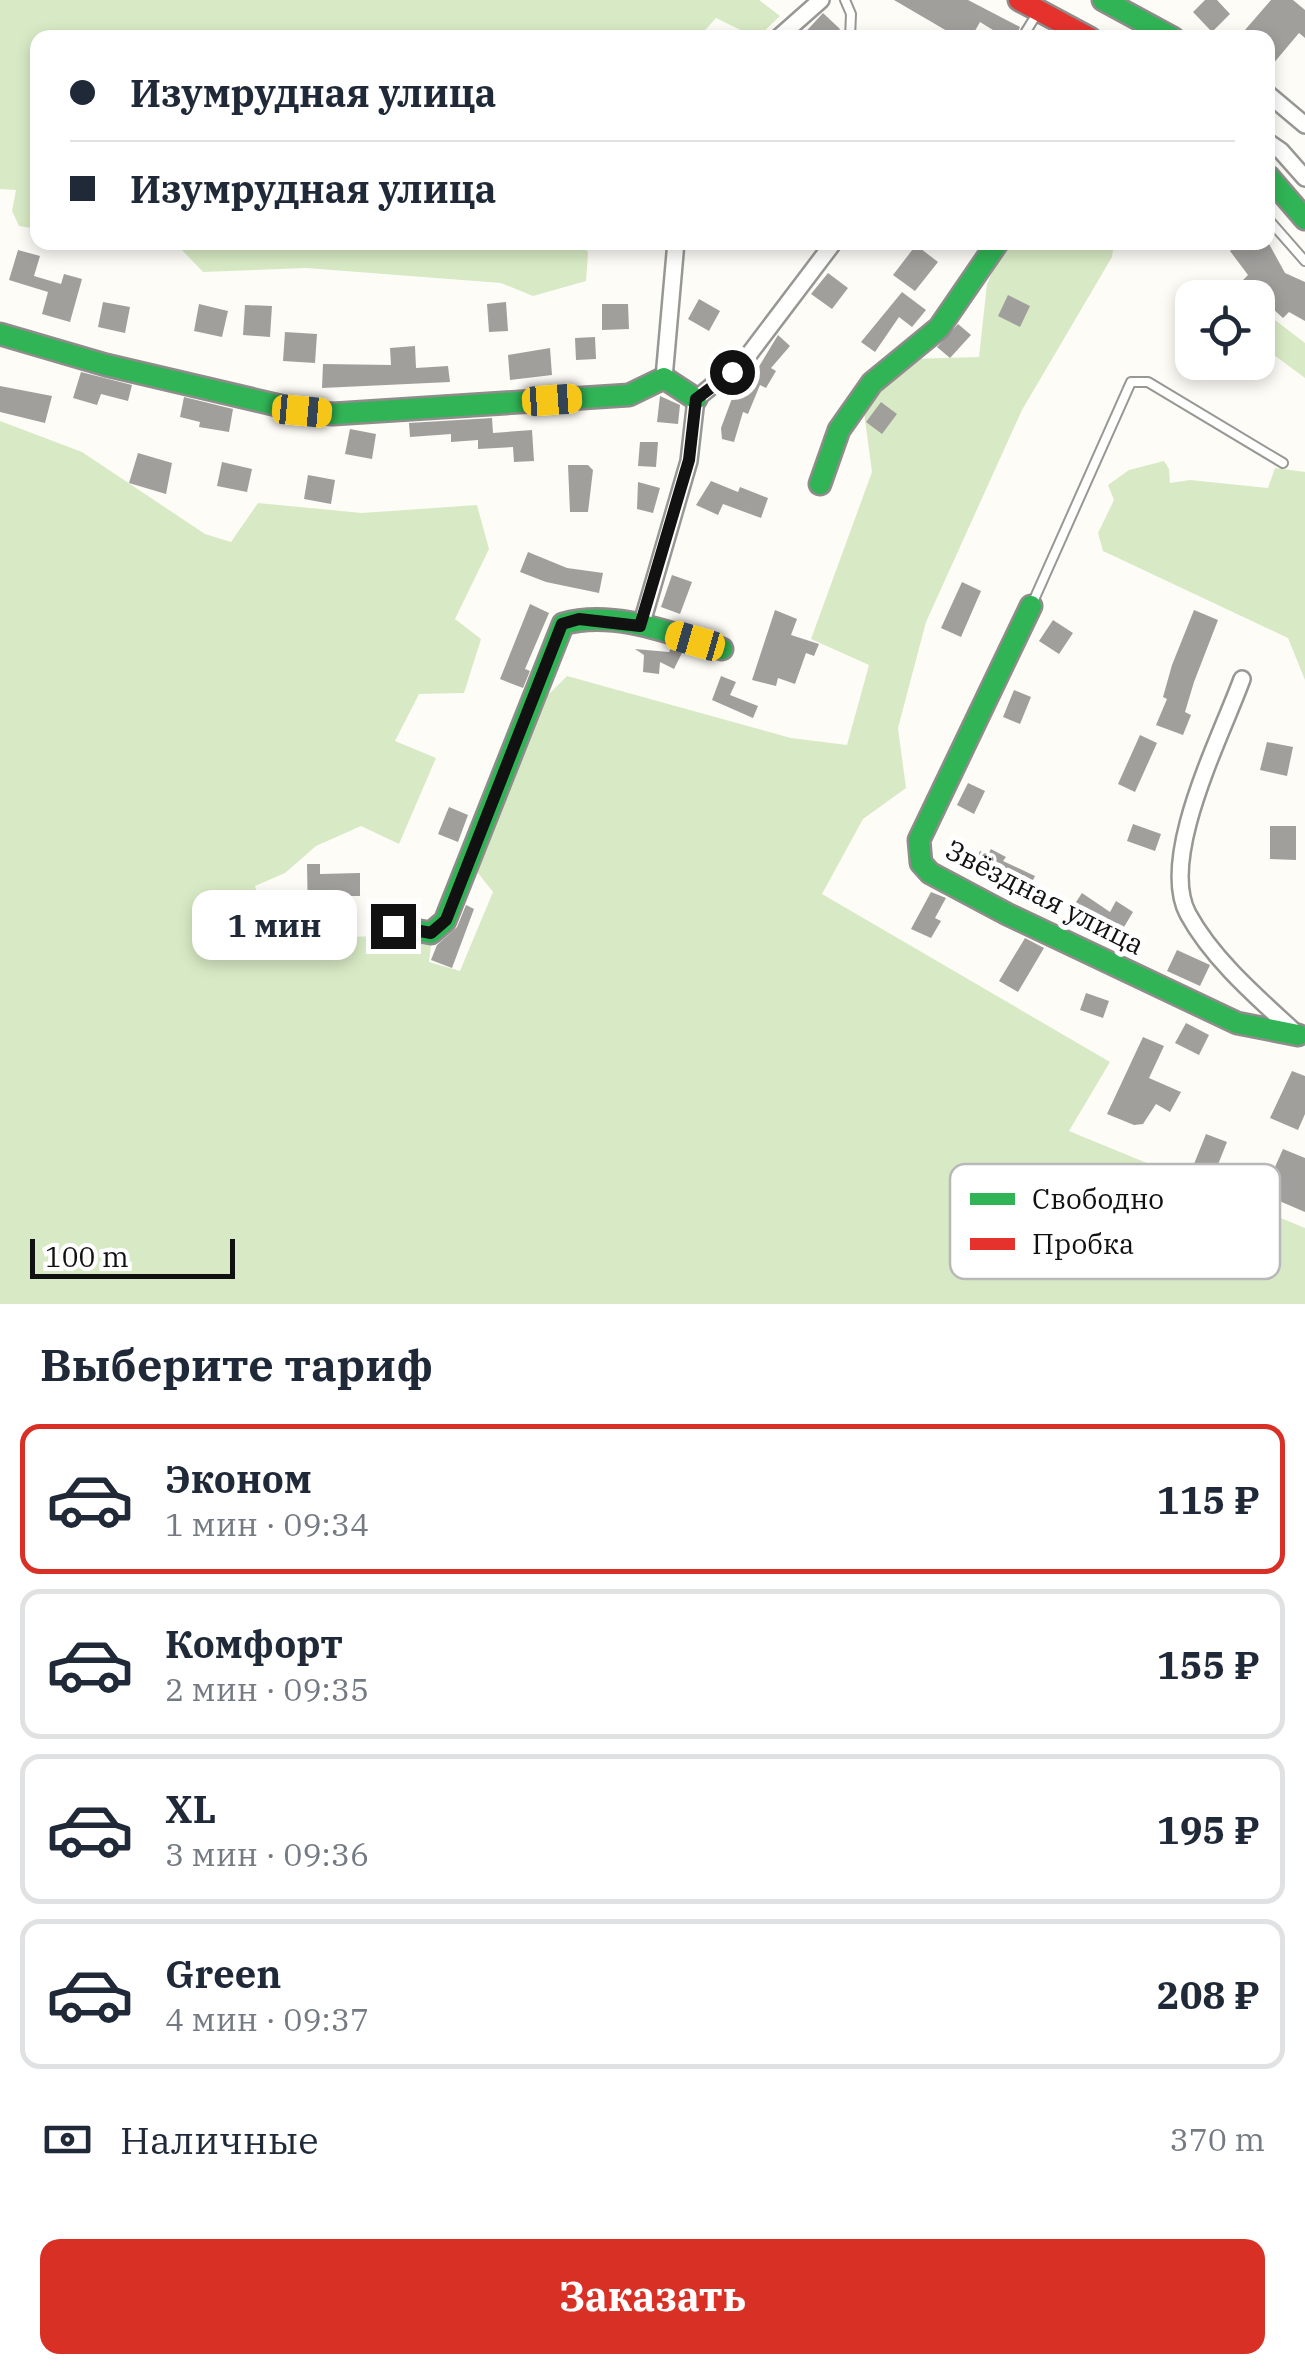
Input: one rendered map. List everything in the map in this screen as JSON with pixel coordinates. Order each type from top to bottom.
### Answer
[{"type":"street","points":[[787,30],[821,0]]},
{"type":"street","points":[[1019,0],[1075,30]]},
{"type":"street","points":[[1102,0],[1158,30]]},
{"type":"street","points":[[1275,100],[1305,125]]},
{"type":"street","points":[[1275,146],[1305,178]]},
{"type":"street","points":[[1275,184],[1305,219]]},
{"type":"street","points":[[664,378],[675,250]]},
{"type":"street","points":[[640,626],[689,460],[696,399],[746,357],[828,250]]},
{"type":"street","points":[[820,484],[839,430],[864,394],[882,374],[939,328],[993,250]]},
{"type":"street","points":[[0,334],[106,365],[302,411],[333,414],[629,396],[664,378]]},
{"type":"street","points":[[664,378],[696,399]]},
{"type":"street","name":"Звёздная улица","points":[[1031,606],[919,840],[921,863],[930,873],[1007,914],[1237,1023],[1301,1036]]},
{"type":"street","points":[[393,926],[431,933],[446,920],[562,624],[579,619],[640,626],[722,649]]},
{"type":"street","points":[[1242,679],[1188,822],[1178,881],[1187,912],[1204,936],[1301,1036]]},
{"type":"lane","points":[[845,0],[851,14],[850,30]]},
{"type":"lane","points":[[1027,30],[1038,11]]},
{"type":"lane","points":[[1275,227],[1305,261]]},
{"type":"lane","points":[[1031,606],[1131,382],[1148,382],[1284,463]]},
{"type":"green space","points":[[0,0],[759,0],[780,16],[765,30],[741,30],[716,18],[705,30],[30,30],[30,228],[19,226],[12,211],[16,190],[0,189]]},
{"type":"green space","points":[[182,250],[588,253],[586,281],[533,296],[501,283],[306,268],[203,272]]},
{"type":"green space","points":[[1002,250],[1113,250],[1022,410],[926,622],[898,728],[906,788],[863,819],[822,894],[1110,1062],[1069,1131],[1149,1164],[950,1164],[950,1279],[1280,1279],[1280,1218],[1305,1228],[1305,1304],[0,1304],[0,421],[82,452],[205,534],[231,542],[258,503],[362,513],[477,505],[489,549],[455,619],[481,639],[464,693],[419,694],[395,741],[436,758],[399,844],[361,826],[316,846],[285,873],[255,886],[261,905],[304,912],[332,938],[394,935],[431,944],[429,962],[460,971],[493,892],[474,868],[540,703],[567,676],[791,738],[847,745],[869,665],[811,639],[872,472],[864,412],[909,359],[979,357],[987,284]]},
{"type":"green space","points":[[1275,320],[1305,343],[1305,378],[1275,356]]},
{"type":"green space","points":[[1164,461],[1170,483],[1190,480],[1268,488],[1275,468],[1305,472],[1305,680],[1288,638],[1103,551],[1098,533],[1114,500],[1108,485],[1129,470]]},
{"type":"building","points":[[894,0],[968,0],[1020,27],[993,30],[980,22],[976,30],[945,30]]},
{"type":"building","points":[[1205,0],[1217,0],[1230,14],[1210,30],[1193,12]]},
{"type":"building","points":[[1271,0],[1293,0],[1305,10],[1305,38],[1299,33],[1275,62],[1275,30],[1245,30]]},
{"type":"building","points":[[823,13],[840,29],[839,30],[807,30]]},
{"type":"building","points":[[18,250],[40,256],[34,276],[61,284],[64,274],[82,279],[70,322],[42,314],[48,292],[9,280]]},
{"type":"building","points":[[912,250],[922,250],[938,262],[915,291],[893,275]]},
{"type":"building","points":[[1272,250],[1285,273],[1305,282],[1305,321],[1289,312],[1283,318],[1275,311],[1275,280],[1243,280],[1248,275],[1230,251]]},
{"type":"building","points":[[828,273],[848,288],[832,309],[811,294]]},
{"type":"building","points":[[902,292],[926,310],[912,327],[899,317],[875,352],[861,342]]},
{"type":"building","points":[[1008,295],[1030,306],[1020,327],[998,316]]},
{"type":"building","points":[[699,299],[720,311],[709,331],[688,319]]},
{"type":"building","points":[[103,302],[130,307],[125,333],[98,327]]},
{"type":"building","points":[[506,302],[508,331],[489,332],[487,304]]},
{"type":"building","points":[[199,304],[228,311],[222,337],[194,331]]},
{"type":"building","points":[[602,304],[628,304],[629,329],[602,330]]},
{"type":"building","points":[[245,305],[272,306],[270,337],[243,335]]},
{"type":"building","points":[[958,324],[971,335],[950,358],[937,347]]},
{"type":"building","points":[[285,332],[317,334],[315,363],[283,361]]},
{"type":"building","points":[[778,335],[790,346],[771,368],[776,371],[766,388],[760,385],[748,414],[743,412],[734,442],[722,439],[721,428],[737,385],[746,388]]},
{"type":"building","points":[[595,337],[596,359],[576,360],[575,338]]},
{"type":"building","points":[[415,346],[416,368],[448,366],[450,382],[322,388],[323,364],[391,365],[390,348]]},
{"type":"building","points":[[550,348],[552,375],[510,380],[508,355]]},
{"type":"building","points":[[81,372],[132,385],[128,401],[101,394],[97,405],[73,398]]},
{"type":"building","points":[[0,386],[52,396],[45,423],[0,412]]},
{"type":"building","points":[[660,396],[680,405],[678,424],[657,422]]},
{"type":"building","points":[[184,397],[233,409],[229,432],[199,427],[200,422],[180,417]]},
{"type":"building","points":[[881,402],[897,414],[882,434],[866,422]]},
{"type":"building","points":[[492,418],[493,433],[532,430],[534,461],[514,462],[513,447],[478,449],[478,440],[451,442],[451,434],[410,437],[409,423]]},
{"type":"building","points":[[350,429],[376,434],[372,459],[345,454]]},
{"type":"building","points":[[640,442],[658,442],[656,467],[638,466]]},
{"type":"building","points":[[138,453],[172,463],[166,494],[129,483]]},
{"type":"building","points":[[222,462],[252,469],[247,492],[217,486]]},
{"type":"building","points":[[568,465],[588,465],[593,470],[588,512],[570,512]]},
{"type":"building","points":[[308,475],[335,480],[331,504],[304,499]]},
{"type":"building","points":[[711,481],[768,498],[761,518],[723,504],[718,515],[696,505]]},
{"type":"building","points":[[638,482],[660,488],[653,513],[637,509]]},
{"type":"building","points":[[528,552],[567,568],[603,573],[599,593],[520,572]]},
{"type":"building","points":[[672,575],[692,582],[680,614],[661,607]]},
{"type":"building","points":[[962,582],[981,591],[961,637],[941,628]]},
{"type":"building","points":[[530,604],[549,613],[525,669],[530,671],[523,688],[500,679]]},
{"type":"building","points":[[775,610],[797,619],[791,635],[819,644],[814,656],[806,653],[795,684],[778,678],[776,686],[752,680]]},
{"type":"building","points":[[1194,610],[1218,620],[1194,682],[1185,712],[1191,715],[1183,735],[1156,725],[1167,699],[1163,697],[1172,665]]},
{"type":"building","points":[[1053,620],[1073,633],[1059,654],[1039,641]]},
{"type":"building","points":[[671,648],[683,651],[674,669],[660,662],[659,674],[643,672],[644,655],[635,649],[669,652]]},
{"type":"building","points":[[721,676],[736,682],[730,695],[758,706],[753,718],[712,700]]},
{"type":"building","points":[[1014,690],[1031,697],[1020,724],[1003,717]]},
{"type":"building","points":[[1140,735],[1157,743],[1135,792],[1118,784]]},
{"type":"building","points":[[1267,742],[1293,747],[1287,776],[1260,770]]},
{"type":"building","points":[[968,783],[985,791],[974,814],[957,805]]},
{"type":"building","points":[[449,807],[468,815],[458,842],[438,834]]},
{"type":"building","points":[[1133,824],[1161,834],[1155,851],[1127,841]]},
{"type":"building","points":[[1270,826],[1296,826],[1296,860],[1270,859]]},
{"type":"building","points":[[991,849],[1006,857],[1003,861],[1035,876],[1024,899],[1005,890],[1011,877],[976,859],[980,851],[988,854]]},
{"type":"building","points":[[307,864],[320,864],[320,874],[360,873],[360,896],[347,896],[348,920],[308,920]]},
{"type":"building","points":[[931,892],[946,898],[935,918],[941,921],[931,938],[911,929]]},
{"type":"building","points":[[1082,893],[1110,912],[1116,901],[1133,912],[1121,932],[1088,912],[1085,916],[1072,908]]},
{"type":"building","points":[[466,905],[474,909],[452,968],[431,960],[437,945],[457,927]]},
{"type":"building","points":[[1025,938],[1044,948],[1018,992],[999,981]]},
{"type":"building","points":[[1177,950],[1210,965],[1200,986],[1167,971]]},
{"type":"building","points":[[1086,993],[1109,1001],[1103,1018],[1080,1010]]},
{"type":"building","points":[[1186,1023],[1209,1035],[1199,1055],[1175,1043]]},
{"type":"building","points":[[1143,1037],[1164,1046],[1149,1078],[1181,1092],[1170,1112],[1156,1104],[1143,1124],[1134,1125],[1107,1114]]},
{"type":"building","points":[[1292,1071],[1305,1076],[1305,1114],[1298,1130],[1270,1118]]},
{"type":"building","points":[[1206,1134],[1227,1142],[1218,1164],[1194,1164]]},
{"type":"building","points":[[1283,1149],[1305,1158],[1305,1212],[1280,1201],[1280,1164],[1276,1164]]},
{"type":"traffic: fast","points":[[1103,0],[1158,30]]},
{"type":"traffic: fast","points":[[1275,184],[1305,219]]},
{"type":"traffic: fast","points":[[820,484],[839,430],[872,383],[939,328],[993,250]]},
{"type":"traffic: fast","points":[[0,334],[106,365],[302,411],[333,414],[629,395],[664,378],[696,399]]},
{"type":"traffic: fast","points":[[1031,606],[919,840],[921,863],[930,873],[1007,914],[1237,1023],[1298,1035]]},
{"type":"traffic: fast","points":[[393,926],[431,933],[445,921],[563,624],[582,620],[623,621],[722,649]]},
{"type":"traffic: jam","points":[[1019,0],[1075,30]]},
{"type":"route","points":[[393,926],[431,933],[446,920],[562,624],[579,619],[640,626],[689,460],[696,399],[732,372]]}]
